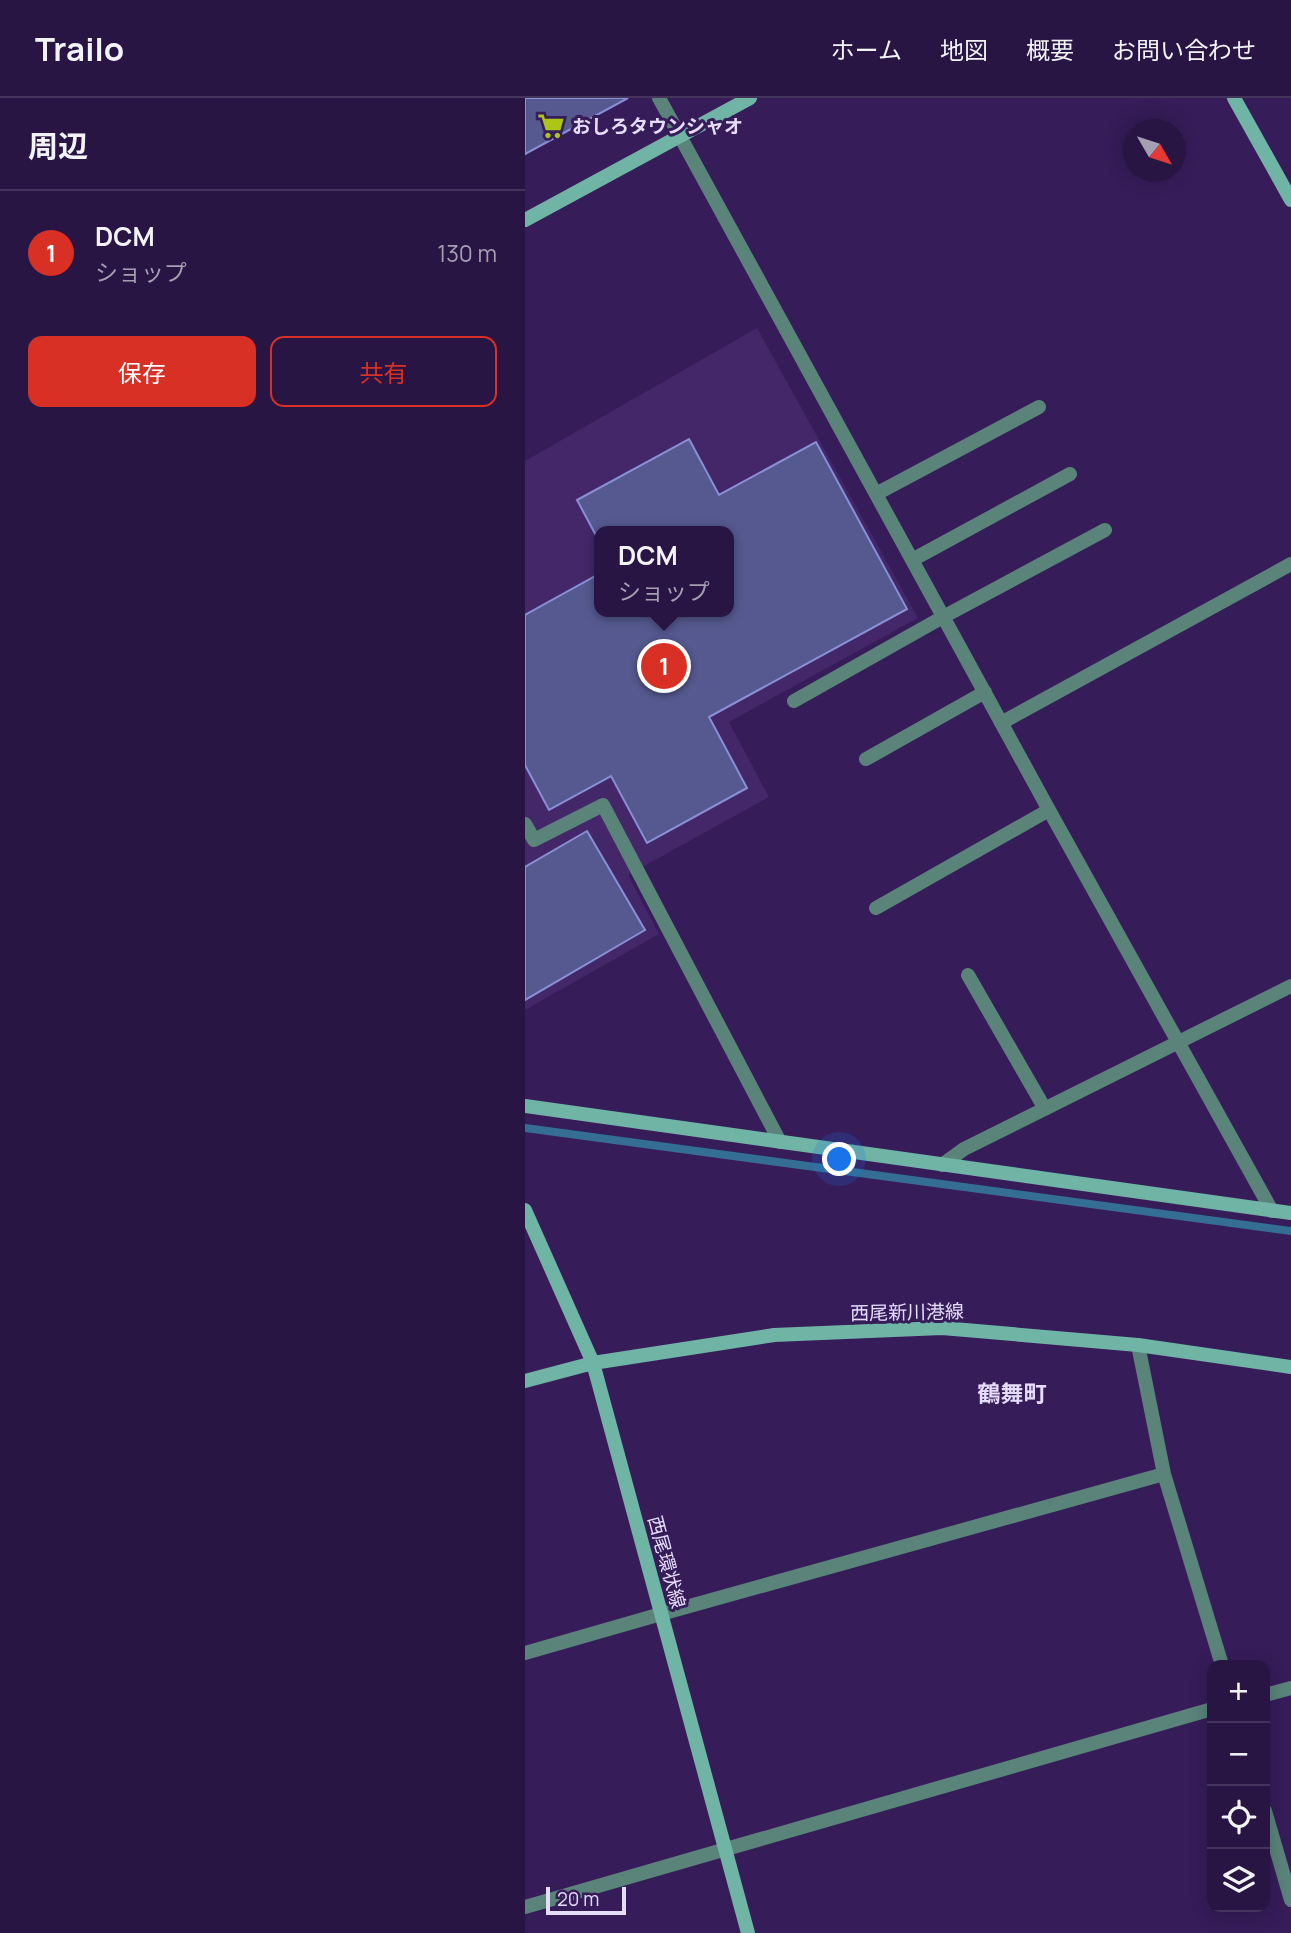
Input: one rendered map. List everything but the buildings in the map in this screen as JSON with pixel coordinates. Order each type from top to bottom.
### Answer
[{"type":"main road","points":[[525,220],[750,98]]},
{"type":"main road","points":[[1234,98],[1291,200]]},
{"type":"main road","points":[[525,1106],[1291,1213]]},
{"type":"main road","name":"西尾環状線","points":[[525,1210],[593,1363],[748,1933]]},
{"type":"main road","name":"西尾新川港線","points":[[525,1381],[593,1363],[774,1335],[942,1328],[1138,1345],[1291,1367]]},
{"type":"street","points":[[659,98],[1272,1211]]},
{"type":"street","points":[[876,494],[1039,407]]},
{"type":"street","points":[[912,560],[1070,474]]},
{"type":"street","points":[[794,701],[1105,530]]},
{"type":"street","points":[[1001,723],[1291,564]]},
{"type":"street","points":[[866,758],[985,692]]},
{"type":"street","points":[[525,824],[534,840],[603,805],[780,1142]]},
{"type":"street","points":[[876,908],[1049,810]]},
{"type":"street","points":[[968,975],[1045,1109]]},
{"type":"street","points":[[942,1165],[964,1149],[1291,986]]},
{"type":"street","points":[[1138,1345],[1164,1474],[1220,1660]]},
{"type":"street","points":[[525,1653],[1164,1474]]},
{"type":"street","points":[[1270,1694],[1291,1688]]},
{"type":"street","points":[[525,1907],[1207,1710]]},
{"type":"street","points":[[1270,1828],[1291,1900]]},
{"type":"shaded area","points":[[757,328],[918,618],[729,722],[769,797],[628,875],[659,934],[525,1010],[525,461]]},
{"type":"waterway","points":[[525,1128],[1291,1231]]},
{"type":"place","name":"おしろタウンシャオ","points":[[551,126]]},
{"type":"place","name":"DCM","points":[[664,666]]},
{"type":"district","name":"鶴舞町","points":[[1012,1393]]}]
